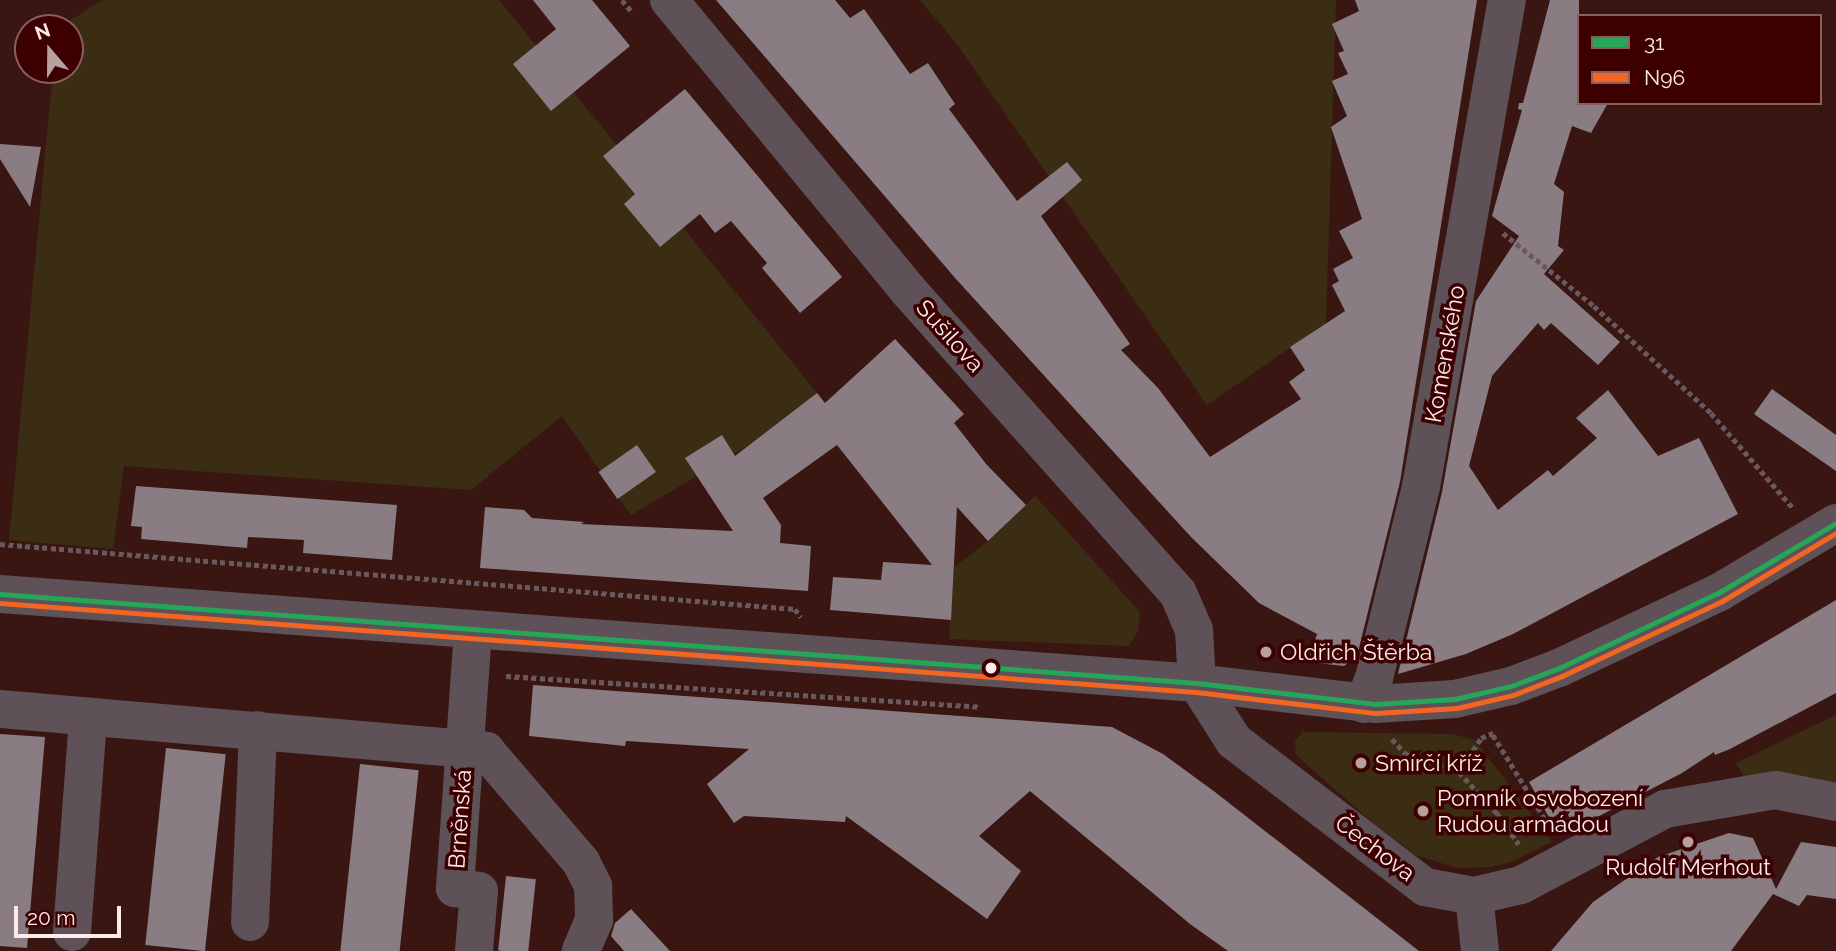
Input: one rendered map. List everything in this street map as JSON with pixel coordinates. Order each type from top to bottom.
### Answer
[{"type":"street","name":"Sušilova","points":[[669,0],[907,289],[1178,593],[1194,630],[1197,683]]},
{"type":"street","name":"Komenského","points":[[1364,704],[1374,678],[1421,487],[1507,0]]},
{"type":"street","points":[[0,594],[1197,683],[1364,704],[1455,699],[1511,686],[1559,668],[1718,593],[1826,530]]},
{"type":"street","name":"Brněnská","points":[[473,630],[455,888],[479,891],[474,951]]},
{"type":"street","name":"Čechova","points":[[1197,683],[1234,741],[1425,887],[1474,896],[1521,885],[1665,809],[1775,790],[1836,802]]},
{"type":"street","name":"Brněnská","points":[[0,709],[465,749]]},
{"type":"street","points":[[72,932],[88,717]]},
{"type":"street","points":[[250,922],[258,730]]},
{"type":"street","points":[[465,749],[486,751],[581,862],[593,886],[594,920],[584,950]]},
{"type":"street","points":[[1474,896],[1480,951]]},
{"type":"path","points":[[1471,207],[1594,306],[1711,413],[1826,530]]},
{"type":"path","points":[[470,673],[993,708]]},
{"type":"path","points":[[1364,704],[1367,724],[1391,739],[1406,754],[1459,772],[1497,813],[1521,847]]},
{"type":"path","points":[[1489,725],[1560,844],[1580,854]]},
{"type":"path","points":[[1459,772],[1481,738],[1493,734]]},
{"type":"shaded area","points":[[102,0],[499,0],[817,393],[754,442],[631,515],[562,416],[471,490],[124,466],[113,549],[9,540],[52,84],[84,84],[84,14],[80,14]]},
{"type":"shaded area","points":[[920,0],[1336,0],[1326,323],[1207,405],[957,44]]},
{"type":"shaded area","points":[[1035,496],[1140,612],[1138,631],[1129,646],[949,639],[954,567],[988,541]]},
{"type":"shaded area","points":[[1836,715],[1836,786],[1746,780],[1736,763]]},
{"type":"shaded area","points":[[1303,732],[1451,734],[1475,740],[1552,842],[1512,862],[1489,867],[1457,868],[1416,855],[1373,823],[1296,755],[1295,741]]},
{"type":"building","points":[[533,0],[592,0],[630,46],[551,111],[513,64],[556,29]]},
{"type":"building","points":[[716,0],[835,0],[850,18],[864,9],[910,74],[928,63],[955,104],[949,109],[1017,201],[1067,162],[1082,180],[1041,216],[1130,344],[1121,350],[1158,388],[1210,457],[1301,399],[1289,382],[1305,370],[1290,347],[1345,311],[1332,285],[1339,281],[1333,269],[1353,258],[1339,231],[1362,219],[1331,127],[1347,116],[1332,81],[1348,74],[1338,53],[1344,51],[1332,24],[1359,11],[1355,0],[1477,0],[1400,482],[1357,656],[1344,666],[1308,662],[1317,634],[1259,603],[1191,537],[956,279]]},
{"type":"building","points":[[1550,0],[1579,0],[1577,105],[1607,105],[1591,133],[1572,126],[1554,184],[1564,192],[1558,246],[1564,250],[1544,274],[1620,342],[1598,365],[1551,323],[1544,330],[1538,323],[1492,376],[1469,466],[1498,510],[1548,470],[1553,476],[1597,438],[1576,418],[1608,390],[1658,456],[1699,438],[1738,514],[1513,634],[1466,654],[1398,674],[1442,492],[1476,301],[1519,236],[1492,216],[1522,110],[1518,109],[1519,103],[1523,103]]},
{"type":"building","points":[[685,89],[842,277],[800,313],[762,268],[767,263],[731,221],[715,233],[700,214],[660,247],[624,204],[635,194],[603,156]]},
{"type":"building","points":[[0,144],[41,147],[30,207],[0,159]]},
{"type":"building","points":[[895,339],[964,414],[954,423],[987,465],[1026,505],[988,541],[957,507],[951,620],[830,610],[833,577],[881,580],[883,562],[932,565],[837,445],[763,498],[781,525],[780,543],[811,546],[808,591],[480,568],[485,507],[524,510],[532,518],[584,522],[581,524],[733,531],[685,458],[722,435],[735,456],[817,393],[825,403]]},
{"type":"building","points":[[1772,389],[1836,435],[1836,471],[1754,414]]},
{"type":"building","points":[[637,445],[656,472],[617,499],[598,472]]},
{"type":"building","points":[[136,486],[397,505],[392,560],[303,553],[304,540],[248,537],[247,548],[141,539],[142,527],[131,526]]},
{"type":"building","points":[[1836,600],[1836,693],[1730,749],[1715,755],[1714,752],[1682,773],[1576,828],[1565,810],[1550,819],[1529,782]]},
{"type":"building","points":[[533,685],[1112,727],[1163,754],[1419,951],[1228,951],[1190,924],[1030,791],[979,836],[1021,871],[987,919],[846,816],[845,822],[744,816],[734,823],[707,784],[749,749],[626,741],[625,746],[529,736]]},
{"type":"building","points":[[0,734],[45,737],[27,948],[0,946]]},
{"type":"building","points":[[166,748],[226,754],[205,951],[145,945]]},
{"type":"building","points":[[360,764],[419,770],[400,951],[340,951]]},
{"type":"building","points":[[1729,833],[1753,838],[1776,889],[1801,842],[1836,847],[1836,899],[1807,895],[1799,906],[1773,894],[1731,951],[1551,951],[1593,902],[1658,857]]},
{"type":"building","points":[[506,876],[536,879],[528,951],[498,951]]},
{"type":"building","points":[[631,909],[670,951],[624,951],[611,936],[615,923]]},
{"type":"transit line","name":"31","points":[[0,594],[1197,683],[1375,704],[1455,699],[1511,686],[1559,668],[1718,593],[1836,523]]},
{"type":"transit line","name":"N96","points":[[0,603],[1196,692],[1376,713],[1457,708],[1513,695],[1562,676],[1722,601],[1836,533]]},
{"type":"place","name":"Oldřich Štěrba","points":[[1266,652]]},
{"type":"place","name":"Smírčí kříž","points":[[1361,763]]},
{"type":"place","name":"Pomník osvobození Rudou armádou","points":[[1423,811]]},
{"type":"place","name":"Rudolf Merhout","points":[[1688,842]]}]
